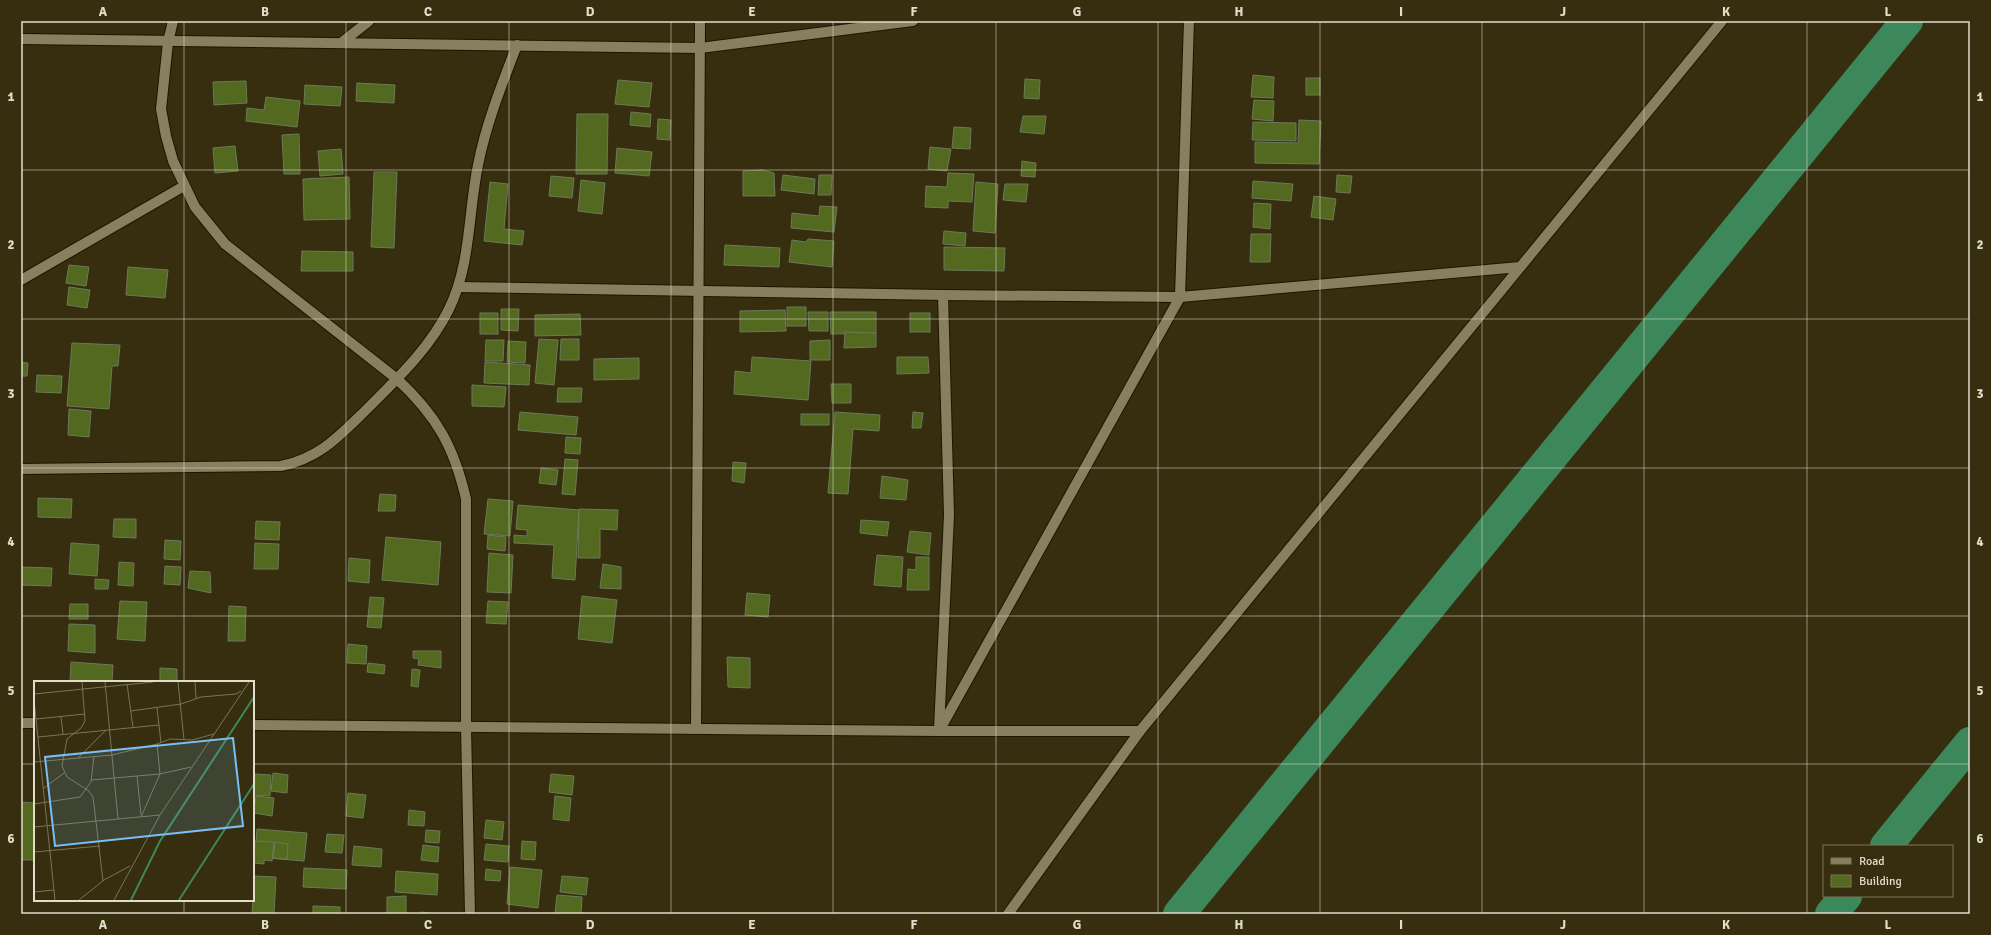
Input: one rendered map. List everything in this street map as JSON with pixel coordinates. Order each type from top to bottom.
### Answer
[{"type":"street","points":[[173,21],[168,42],[161,109],[173,161],[195,207],[225,244],[397,379],[418,398],[435,421],[449,446],[460,472],[466,499],[466,727],[470,914]]},
{"type":"street","points":[[341,43],[369,21]]},
{"type":"street","points":[[696,729],[700,21]]},
{"type":"street","points":[[21,39],[700,48],[913,21]]},
{"type":"street","points":[[939,731],[1180,297],[1188,21]]},
{"type":"street","points":[[1008,914],[1140,731],[1722,21]]},
{"type":"street","points":[[21,469],[266,468],[296,463],[310,458],[334,441],[397,379],[438,330],[458,287],[467,256],[473,195],[484,137],[517,45]]},
{"type":"street","points":[[21,280],[184,186]]},
{"type":"street","points":[[458,287],[943,295],[1180,297],[1520,267]]},
{"type":"street","points":[[939,731],[950,515],[943,295]]},
{"type":"street","points":[[21,723],[34,723]]},
{"type":"street","points":[[254,725],[939,731],[1140,731]]},
{"type":"building","points":[[1253,75],[1274,77],[1273,98],[1251,97]]},
{"type":"building","points":[[1306,78],[1320,78],[1320,95],[1306,95]]},
{"type":"building","points":[[1025,79],[1040,80],[1039,99],[1024,98]]},
{"type":"building","points":[[618,80],[652,83],[649,107],[615,104]]},
{"type":"building","points":[[246,81],[247,103],[214,105],[213,82]]},
{"type":"building","points":[[357,83],[395,85],[394,103],[356,101]]},
{"type":"building","points":[[305,85],[342,87],[340,106],[304,104]]},
{"type":"building","points":[[266,97],[300,101],[297,127],[246,121],[247,108],[264,110]]},
{"type":"building","points":[[1254,100],[1274,101],[1273,121],[1252,119]]},
{"type":"building","points":[[631,112],[651,114],[650,127],[630,125]]},
{"type":"building","points":[[577,114],[608,114],[607,174],[576,174]]},
{"type":"building","points":[[1023,116],[1046,116],[1044,134],[1020,132]]},
{"type":"building","points":[[658,119],[671,120],[670,140],[657,139]]},
{"type":"building","points":[[1299,120],[1321,121],[1319,164],[1255,163],[1255,142],[1298,143]]},
{"type":"building","points":[[1253,122],[1296,123],[1296,141],[1252,140]]},
{"type":"building","points":[[954,127],[971,128],[970,149],[952,148]]},
{"type":"building","points":[[299,134],[300,174],[284,174],[282,135]]},
{"type":"building","points":[[235,146],[238,171],[215,173],[213,148]]},
{"type":"building","points":[[930,147],[951,149],[947,171],[928,169]]},
{"type":"building","points":[[617,148],[652,152],[649,176],[615,173]]},
{"type":"building","points":[[341,149],[343,174],[320,176],[318,151]]},
{"type":"building","points":[[1022,161],[1036,163],[1035,177],[1021,176]]},
{"type":"building","points":[[762,170],[774,173],[775,196],[743,196],[743,171]]},
{"type":"building","points":[[374,172],[397,172],[394,248],[371,247]]},
{"type":"building","points":[[948,173],[974,174],[972,202],[948,201],[948,208],[925,207],[926,186],[947,187]]},
{"type":"building","points":[[783,175],[815,179],[814,194],[781,190]]},
{"type":"building","points":[[819,175],[832,175],[831,195],[818,195]]},
{"type":"building","points":[[1337,175],[1352,176],[1350,193],[1336,192]]},
{"type":"building","points":[[551,176],[574,178],[572,198],[549,196]]},
{"type":"building","points":[[349,177],[350,219],[304,220],[303,179]]},
{"type":"building","points":[[581,180],[605,183],[602,214],[578,211]]},
{"type":"building","points":[[1253,181],[1293,184],[1291,201],[1252,198]]},
{"type":"building","points":[[490,182],[508,184],[504,229],[524,231],[522,245],[484,241]]},
{"type":"building","points":[[976,182],[998,184],[995,233],[973,231]]},
{"type":"building","points":[[1005,184],[1028,184],[1026,202],[1003,200]]},
{"type":"building","points":[[1314,196],[1336,199],[1333,220],[1311,217]]},
{"type":"building","points":[[1254,203],[1271,204],[1270,229],[1253,227]]},
{"type":"building","points":[[820,206],[837,207],[834,232],[791,228],[792,213],[819,216]]},
{"type":"building","points":[[944,231],[966,233],[965,246],[943,244]]},
{"type":"building","points":[[1251,234],[1271,234],[1270,262],[1250,262]]},
{"type":"building","points":[[808,239],[834,241],[832,267],[789,262],[792,240],[806,242]]},
{"type":"building","points":[[725,245],[780,248],[779,267],[724,265]]},
{"type":"building","points":[[944,247],[1005,248],[1004,271],[944,270]]},
{"type":"building","points":[[302,251],[353,252],[353,271],[301,271]]},
{"type":"building","points":[[69,265],[89,267],[86,286],[66,283]]},
{"type":"building","points":[[128,267],[168,270],[165,298],[126,295]]},
{"type":"building","points":[[69,287],[90,290],[87,308],[67,305]]},
{"type":"building","points":[[787,307],[806,307],[806,326],[787,326]]},
{"type":"building","points":[[501,309],[519,309],[518,331],[501,330]]},
{"type":"building","points":[[785,310],[786,331],[740,332],[740,311]]},
{"type":"building","points":[[808,312],[828,312],[828,331],[809,331]]},
{"type":"building","points":[[830,312],[876,312],[876,333],[831,334]]},
{"type":"building","points":[[480,313],[498,313],[498,334],[480,334]]},
{"type":"building","points":[[910,313],[930,313],[930,332],[910,332]]},
{"type":"building","points":[[580,314],[581,335],[535,336],[535,315]]},
{"type":"building","points":[[845,332],[876,333],[876,347],[844,348]]},
{"type":"building","points":[[539,339],[558,340],[554,385],[535,383]]},
{"type":"building","points":[[561,339],[579,339],[579,360],[560,360]]},
{"type":"building","points":[[486,340],[504,340],[503,361],[485,361]]},
{"type":"building","points":[[830,340],[830,360],[810,360],[810,341]]},
{"type":"building","points":[[508,341],[526,342],[525,363],[507,362]]},
{"type":"building","points":[[72,343],[120,345],[118,366],[112,366],[109,409],[67,406]]},
{"type":"building","points":[[752,357],[811,361],[808,400],[734,394],[735,371],[751,373]]},
{"type":"building","points":[[897,357],[928,357],[929,373],[897,374]]},
{"type":"building","points":[[639,358],[639,379],[594,380],[594,359]]},
{"type":"building","points":[[21,362],[28,363],[27,376],[21,376]]},
{"type":"building","points":[[485,362],[530,365],[529,385],[484,383]]},
{"type":"building","points":[[37,375],[62,376],[61,393],[36,392]]},
{"type":"building","points":[[831,384],[851,384],[851,403],[832,403]]},
{"type":"building","points":[[472,385],[506,387],[504,407],[472,406]]},
{"type":"building","points":[[558,388],[582,388],[581,402],[557,402]]},
{"type":"building","points":[[69,409],[91,411],[89,437],[68,435]]},
{"type":"building","points":[[520,412],[578,417],[576,435],[518,430]]},
{"type":"building","points":[[835,412],[880,415],[879,431],[853,429],[848,494],[828,493]]},
{"type":"building","points":[[913,412],[923,413],[921,428],[912,428]]},
{"type":"building","points":[[801,414],[829,414],[829,425],[801,425]]},
{"type":"building","points":[[566,437],[581,438],[580,454],[565,453]]},
{"type":"building","points":[[565,459],[578,460],[575,495],[562,494]]},
{"type":"building","points":[[733,462],[746,463],[744,483],[732,481]]},
{"type":"building","points":[[541,468],[558,470],[556,485],[539,483]]},
{"type":"building","points":[[882,476],[908,480],[906,500],[880,498]]},
{"type":"building","points":[[380,494],[396,495],[395,511],[378,511]]},
{"type":"building","points":[[38,498],[72,499],[71,518],[38,517]]},
{"type":"building","points":[[488,499],[513,501],[510,536],[484,534]]},
{"type":"building","points":[[518,505],[579,510],[575,580],[552,578],[554,545],[514,543],[514,535],[527,536],[527,530],[516,529]]},
{"type":"building","points":[[579,509],[618,510],[617,530],[600,529],[600,558],[578,558]]},
{"type":"building","points":[[114,519],[136,519],[136,538],[113,537]]},
{"type":"building","points":[[861,520],[889,522],[887,536],[860,533]]},
{"type":"building","points":[[256,521],[280,522],[279,540],[255,539]]},
{"type":"building","points":[[910,531],[931,533],[929,555],[907,552]]},
{"type":"building","points":[[488,535],[506,537],[505,551],[487,549]]},
{"type":"building","points":[[386,537],[441,542],[438,585],[382,580]]},
{"type":"building","points":[[165,540],[181,541],[180,560],[164,559]]},
{"type":"building","points":[[71,543],[99,545],[97,576],[69,574]]},
{"type":"building","points":[[255,543],[279,544],[278,569],[254,569]]},
{"type":"building","points":[[489,553],[513,555],[511,593],[487,592]]},
{"type":"building","points":[[877,555],[903,557],[901,587],[874,585]]},
{"type":"building","points":[[916,557],[929,557],[929,590],[907,590],[908,569],[916,570]]},
{"type":"building","points":[[349,558],[370,560],[369,583],[348,581]]},
{"type":"building","points":[[119,562],[134,563],[133,586],[118,585]]},
{"type":"building","points":[[603,564],[621,567],[621,589],[600,588]]},
{"type":"building","points":[[165,566],[181,567],[180,585],[164,584]]},
{"type":"building","points":[[21,567],[52,568],[51,586],[21,585]]},
{"type":"building","points":[[190,571],[210,572],[211,593],[188,588]]},
{"type":"building","points":[[95,579],[109,580],[108,589],[95,589]]},
{"type":"building","points":[[747,593],[770,595],[768,617],[745,615]]},
{"type":"building","points":[[582,596],[617,600],[612,643],[578,639]]},
{"type":"building","points":[[370,597],[384,598],[381,628],[367,627]]},
{"type":"building","points":[[120,601],[147,602],[145,641],[117,639]]},
{"type":"building","points":[[488,601],[508,602],[506,624],[486,623]]},
{"type":"building","points":[[70,604],[88,604],[88,619],[69,619]]},
{"type":"building","points":[[229,606],[246,607],[245,641],[228,641]]},
{"type":"building","points":[[69,624],[95,625],[95,653],[68,651]]},
{"type":"building","points":[[348,644],[367,646],[366,664],[347,663]]},
{"type":"building","points":[[413,651],[441,651],[441,668],[418,665],[419,659],[413,658]]},
{"type":"building","points":[[727,657],[750,658],[750,688],[728,687]]},
{"type":"building","points":[[71,662],[113,665],[112,681],[70,681]]},
{"type":"building","points":[[368,663],[385,665],[384,674],[367,672]]},
{"type":"building","points":[[160,668],[177,669],[177,681],[160,681]]},
{"type":"building","points":[[412,669],[420,670],[418,687],[411,686]]},
{"type":"building","points":[[273,773],[288,775],[287,793],[271,791]]},
{"type":"building","points":[[255,774],[271,775],[270,796],[254,795]]},
{"type":"building","points":[[551,774],[574,776],[572,795],[549,792]]},
{"type":"building","points":[[348,793],[366,795],[363,818],[346,816]]},
{"type":"building","points":[[256,796],[274,798],[272,816],[254,813]]},
{"type":"building","points":[[555,796],[571,798],[569,821],[553,819]]},
{"type":"building","points":[[21,802],[34,803],[34,860],[21,860]]},
{"type":"building","points":[[409,810],[425,812],[424,826],[408,825]]},
{"type":"building","points":[[486,820],[504,822],[502,840],[484,838]]},
{"type":"building","points":[[257,829],[307,833],[304,861],[255,857]]},
{"type":"building","points":[[426,830],[440,831],[439,843],[425,842]]},
{"type":"building","points":[[327,834],[344,835],[342,853],[325,852]]},
{"type":"building","points":[[255,841],[274,842],[272,861],[264,860],[264,864],[254,863]]},
{"type":"building","points":[[522,841],[536,842],[535,860],[521,859]]},
{"type":"building","points":[[275,842],[288,844],[287,859],[273,858]]},
{"type":"building","points":[[486,844],[509,846],[508,862],[484,860]]},
{"type":"building","points":[[423,845],[439,847],[438,862],[421,860]]},
{"type":"building","points":[[354,846],[382,849],[381,867],[352,865]]},
{"type":"building","points":[[510,867],[542,870],[538,908],[507,904]]},
{"type":"building","points":[[304,868],[347,870],[346,889],[303,887]]},
{"type":"building","points":[[486,869],[501,871],[500,881],[485,880]]},
{"type":"building","points":[[396,871],[438,874],[437,895],[395,892]]},
{"type":"building","points":[[254,876],[276,877],[274,914],[252,914],[253,901],[254,901]]},
{"type":"building","points":[[562,876],[588,878],[586,895],[560,892]]},
{"type":"building","points":[[557,895],[582,897],[581,914],[555,914]]},
{"type":"building","points":[[406,896],[406,914],[387,914],[387,897]]},
{"type":"building","points":[[313,906],[340,907],[340,914],[313,914]]},
{"type":"building","points":[[421,912],[437,914],[421,914]]},
{"type":"waterway","points":[[1179,914],[1907,21]]},
{"type":"waterway","points":[[1887,845],[1970,743]]},
{"type":"waterway","points":[[1831,914],[1845,897]]}]
